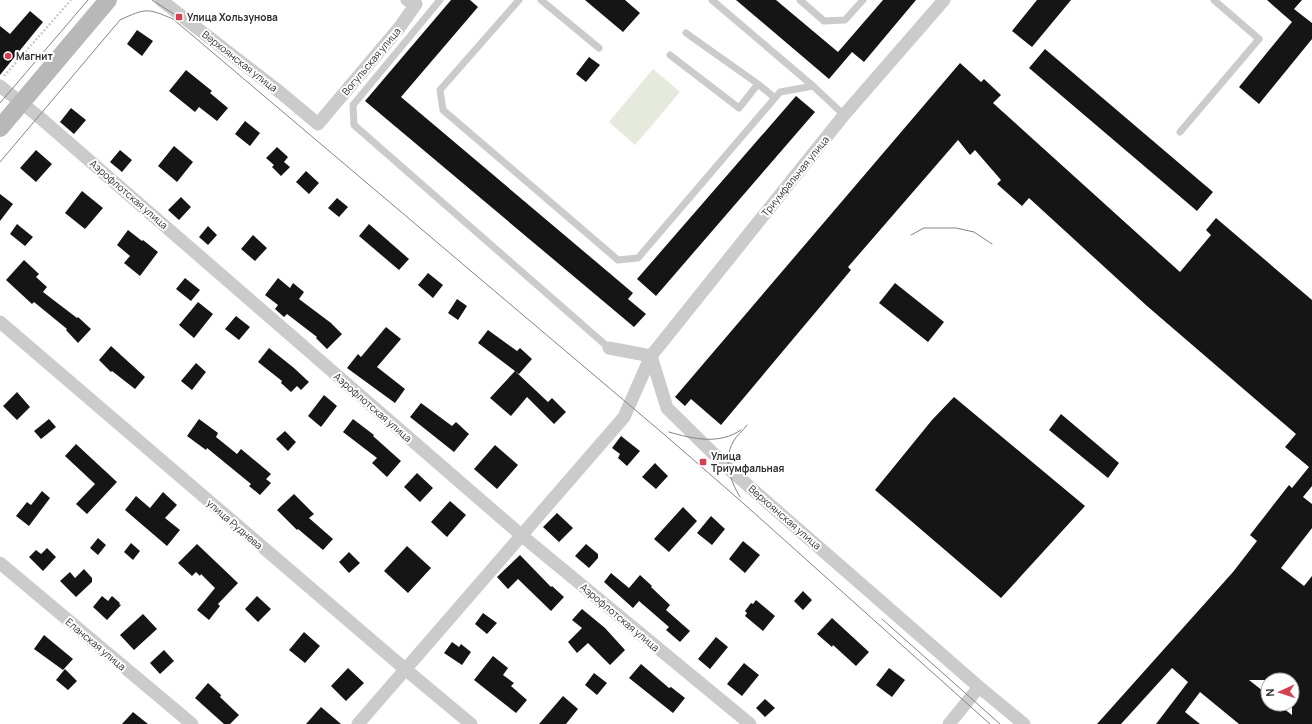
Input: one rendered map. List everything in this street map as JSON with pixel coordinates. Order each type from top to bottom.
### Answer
[{"type":"street","points":[[0,128],[108,0]]},
{"type":"street","name":"Верхоянская улица","points":[[161,0],[318,124]]},
{"type":"street","name":"Триумфальная улица","points":[[358,724],[624,417],[651,356],[844,114],[944,0]]},
{"type":"street","name":"Вогульская улица","points":[[318,124],[399,28],[414,1]]},
{"type":"street","name":"Аэрофлотская улица","points":[[0,86],[38,116],[521,535],[750,724]]},
{"type":"street","name":"улица Руднева","points":[[0,322],[471,724]]},
{"type":"street","points":[[609,348],[651,356]]},
{"type":"street","name":"Верхоянская улица","points":[[651,356],[667,408],[728,468],[979,687],[1024,724]]},
{"type":"street","name":"Еланская улица","points":[[0,563],[192,724]]},
{"type":"street","points":[[949,724],[979,687]]},
{"type":"lane","points":[[440,0],[353,105],[354,124],[609,348]]},
{"type":"lane","points":[[519,0],[440,90],[443,110],[618,260],[638,258],[780,92],[812,86]]},
{"type":"lane","points":[[541,0],[599,48]]},
{"type":"lane","points":[[712,0],[844,114]]},
{"type":"lane","points":[[800,0],[824,21],[846,20],[863,0]]},
{"type":"lane","points":[[1180,132],[1259,39],[1214,0]]},
{"type":"lane","points":[[686,33],[758,84],[775,98]]},
{"type":"lane","points":[[670,55],[739,108],[758,84]]},
{"type":"path","points":[[0,81],[71,0]]},
{"type":"shaded area","points":[[653,69],[680,92],[635,145],[609,122]]},
{"type":"building","points":[[451,0],[470,0],[478,7],[401,97],[633,293],[628,299],[646,314],[634,327],[365,101]]},
{"type":"building","points":[[585,0],[625,0],[640,13],[623,32]]},
{"type":"building","points":[[736,0],[776,0],[838,52],[883,0],[916,0],[864,62],[852,52],[829,79]]},
{"type":"building","points":[[1037,0],[1071,0],[1032,47],[1012,31]]},
{"type":"building","points":[[1267,0],[1302,0],[1294,9],[1312,23],[1312,39],[1259,104],[1239,87],[1292,22]]},
{"type":"building","points":[[30,11],[43,22],[0,75],[0,26],[10,34]]},
{"type":"building","points":[[137,30],[153,41],[142,56],[127,44]]},
{"type":"building","points":[[1045,49],[1213,192],[1197,211],[1029,68]]},
{"type":"building","points":[[589,57],[600,65],[586,82],[576,74]]},
{"type":"building","points":[[960,63],[981,82],[984,79],[1001,95],[993,103],[1180,272],[1211,235],[1206,230],[1216,218],[1312,300],[1312,486],[1303,497],[1312,504],[1312,528],[1281,568],[1304,586],[1312,576],[1312,724],[1239,724],[1200,692],[1185,712],[1200,724],[1156,724],[1188,682],[1172,668],[1121,724],[1097,724],[1233,572],[1257,541],[1250,535],[1289,485],[1292,488],[1309,467],[1285,447],[1296,434],[1147,306],[1029,198],[1022,206],[997,184],[1001,180],[975,150],[970,155],[958,140],[848,267],[851,270],[721,425],[691,399],[685,406],[675,397]]},
{"type":"building","points":[[186,70],[212,91],[210,93],[228,108],[217,121],[199,107],[195,112],[169,91]]},
{"type":"building","points":[[796,96],[815,112],[656,296],[637,279]]},
{"type":"building","points":[[71,108],[86,120],[74,134],[60,122]]},
{"type":"building","points":[[245,121],[260,133],[250,146],[235,134]]},
{"type":"building","points":[[174,146],[193,162],[177,182],[158,166]]},
{"type":"building","points":[[277,147],[288,157],[284,162],[290,167],[281,176],[272,167],[274,165],[266,158]]},
{"type":"building","points":[[36,150],[52,164],[36,182],[20,168]]},
{"type":"building","points":[[120,150],[132,160],[122,172],[110,162]]},
{"type":"building","points":[[306,171],[319,183],[309,194],[296,182]]},
{"type":"building","points":[[82,191],[103,208],[85,229],[65,213]]},
{"type":"building","points":[[0,194],[13,204],[0,221]]},
{"type":"building","points":[[181,197],[191,207],[179,220],[168,210]]},
{"type":"building","points":[[337,198],[348,207],[339,217],[328,208]]},
{"type":"building","points":[[17,224],[33,237],[25,246],[10,234]]},
{"type":"building","points":[[369,224],[409,259],[399,270],[359,236]]},
{"type":"building","points":[[208,226],[217,235],[208,245],[199,237]]},
{"type":"building","points":[[128,230],[158,252],[140,276],[124,263],[130,256],[117,245]]},
{"type":"building","points":[[253,235],[267,248],[255,261],[241,249]]},
{"type":"building","points":[[24,260],[39,274],[36,277],[47,287],[43,292],[77,318],[78,317],[91,329],[78,343],[66,330],[67,329],[34,302],[32,304],[6,280]]},
{"type":"building","points":[[428,273],[443,285],[433,298],[418,285]]},
{"type":"building","points":[[185,278],[200,290],[191,301],[176,289]]},
{"type":"building","points":[[278,278],[290,288],[293,283],[304,292],[299,299],[331,323],[342,334],[327,349],[316,338],[317,337],[287,314],[284,317],[275,309],[278,305],[265,295]]},
{"type":"building","points":[[895,283],[944,322],[928,342],[879,303]]},
{"type":"building","points":[[457,299],[467,306],[458,320],[448,313]]},
{"type":"building","points":[[198,302],[213,314],[194,338],[179,325]]},
{"type":"building","points":[[236,316],[250,327],[239,340],[225,329]]},
{"type":"building","points":[[386,327],[401,339],[377,367],[405,389],[395,403],[347,368],[358,354],[361,357]]},
{"type":"building","points":[[488,330],[517,351],[520,348],[532,359],[519,374],[478,343]]},
{"type":"building","points":[[111,346],[145,377],[135,389],[112,371],[111,372],[99,360]]},
{"type":"building","points":[[269,348],[309,382],[301,390],[297,386],[291,392],[281,383],[282,381],[258,362]]},
{"type":"building","points":[[196,363],[206,372],[192,390],[181,381]]},
{"type":"building","points":[[515,371],[548,402],[552,398],[566,412],[554,424],[527,397],[511,416],[490,398]]},
{"type":"building","points":[[17,392],[30,407],[17,420],[3,406]]},
{"type":"building","points":[[324,395],[337,406],[321,427],[308,416]]},
{"type":"building","points":[[954,397],[1085,506],[1001,598],[875,490],[932,420]]},
{"type":"building","points":[[421,403],[452,426],[456,422],[469,434],[454,452],[410,417]]},
{"type":"building","points":[[1061,414],[1119,463],[1108,478],[1049,430]]},
{"type":"building","points":[[49,419],[56,427],[41,439],[34,431]]},
{"type":"building","points":[[199,419],[218,433],[216,437],[237,454],[241,449],[271,474],[266,479],[271,483],[260,495],[249,486],[251,484],[207,448],[206,450],[187,436]]},
{"type":"building","points":[[353,419],[374,435],[373,436],[401,461],[387,477],[372,463],[377,458],[343,432]]},
{"type":"building","points":[[285,431],[296,442],[288,451],[276,439]]},
{"type":"building","points":[[621,436],[640,451],[627,466],[618,458],[620,454],[612,448]]},
{"type":"building","points":[[76,444],[117,482],[87,514],[76,504],[95,484],[65,456]]},
{"type":"building","points":[[495,445],[518,465],[497,489],[474,469]]},
{"type":"building","points":[[655,463],[668,476],[656,489],[642,477]]},
{"type":"building","points":[[417,473],[433,488],[420,502],[404,487]]},
{"type":"building","points":[[42,491],[50,498],[29,526],[16,516],[27,502],[31,505]]},
{"type":"building","points":[[163,492],[177,505],[165,518],[180,530],[167,546],[125,510],[136,496],[150,508]]},
{"type":"building","points":[[294,494],[314,514],[309,518],[333,539],[323,550],[298,529],[297,530],[277,510]]},
{"type":"building","points":[[450,501],[466,515],[447,537],[431,522]]},
{"type":"building","points":[[683,507],[697,521],[669,552],[654,539]]},
{"type":"building","points":[[557,513],[573,528],[559,542],[543,527]]},
{"type":"building","points":[[711,516],[725,529],[712,545],[697,533]]},
{"type":"building","points":[[98,538],[106,545],[98,555],[90,548]]},
{"type":"building","points":[[743,541],[760,555],[745,573],[729,559]]},
{"type":"building","points":[[131,543],[140,551],[133,560],[124,552]]},
{"type":"building","points":[[197,544],[238,583],[218,604],[220,606],[209,620],[197,610],[215,588],[201,574],[200,576],[196,572],[192,576],[178,563]]},
{"type":"building","points":[[586,544],[598,554],[598,558],[589,568],[575,556]]},
{"type":"building","points":[[407,546],[431,568],[408,593],[384,571]]},
{"type":"building","points":[[47,548],[56,557],[43,571],[29,557],[36,550],[41,554]]},
{"type":"building","points":[[349,552],[360,563],[349,573],[339,562]]},
{"type":"building","points":[[520,555],[551,587],[552,586],[564,597],[551,611],[518,579],[508,589],[497,577]]},
{"type":"building","points":[[84,569],[92,578],[92,582],[76,597],[60,581],[70,572],[75,578]]},
{"type":"building","points":[[611,573],[629,588],[640,575],[670,605],[666,610],[690,631],[680,642],[666,630],[669,627],[639,601],[633,608],[604,582]]},
{"type":"building","points":[[803,591],[812,600],[803,610],[794,601]]},
{"type":"building","points":[[102,596],[108,601],[112,596],[121,605],[107,620],[93,607]]},
{"type":"building","points":[[257,596],[271,609],[258,622],[245,609]]},
{"type":"building","points":[[756,600],[775,616],[763,631],[745,616],[747,613],[745,611],[751,603],[753,604]]},
{"type":"building","points":[[582,609],[605,628],[625,650],[610,665],[588,643],[577,653],[568,642],[582,628],[572,620]]},
{"type":"building","points":[[483,613],[497,623],[487,634],[475,624]]},
{"type":"building","points":[[143,614],[157,629],[134,650],[120,635]]},
{"type":"building","points":[[832,618],[869,652],[856,666],[833,645],[832,647],[817,634]]},
{"type":"building","points":[[304,632],[320,646],[305,663],[289,650]]},
{"type":"building","points":[[44,635],[73,659],[63,670],[34,649]]},
{"type":"building","points":[[716,637],[728,647],[710,669],[698,659]]},
{"type":"building","points":[[452,642],[459,647],[461,644],[471,652],[462,665],[444,653]]},
{"type":"building","points":[[164,650],[174,661],[160,674],[150,663]]},
{"type":"building","points":[[493,656],[508,668],[503,675],[514,683],[511,686],[527,700],[516,713],[474,680]]},
{"type":"building","points":[[744,663],[759,675],[742,696],[727,684]]},
{"type":"building","points":[[641,664],[669,688],[671,687],[685,698],[673,713],[629,678]]},
{"type":"building","points":[[348,668],[364,683],[346,701],[331,686]]},
{"type":"building","points":[[889,668],[905,680],[892,697],[876,685]]},
{"type":"building","points":[[65,669],[77,681],[68,690],[56,680]]},
{"type":"building","points":[[594,673],[607,683],[597,695],[585,685]]},
{"type":"building","points":[[208,683],[239,715],[230,724],[224,724],[195,698]]},
{"type":"building","points":[[563,696],[578,709],[566,724],[539,724]]},
{"type":"building","points":[[765,699],[775,708],[765,717],[756,708]]},
{"type":"building","points":[[321,707],[341,724],[306,724]]},
{"type":"building","points":[[133,712],[148,724],[122,724]]},
{"type":"tram line","points":[[0,103],[88,0]]},
{"type":"tram line","points":[[152,0],[177,16]]},
{"type":"tram line","points":[[0,162],[120,20],[136,13],[146,11],[152,11],[173,19],[666,436],[990,724]]},
{"type":"tram line","points":[[911,235],[924,228],[956,228],[974,232],[992,244]]},
{"type":"tram line","points":[[740,497],[733,484],[729,470],[728,456],[734,440],[747,425]]},
{"type":"tram line","points":[[669,432],[687,437],[715,439],[733,435],[741,430]]},
{"type":"tram line","points":[[882,619],[1000,724]]},
{"type":"place","name":"Улица Хользунова","points":[[179,17]]},
{"type":"place","name":"Магнит","points":[[8,56]]},
{"type":"place","name":"Улица Триумфальная","points":[[703,462]]}]
